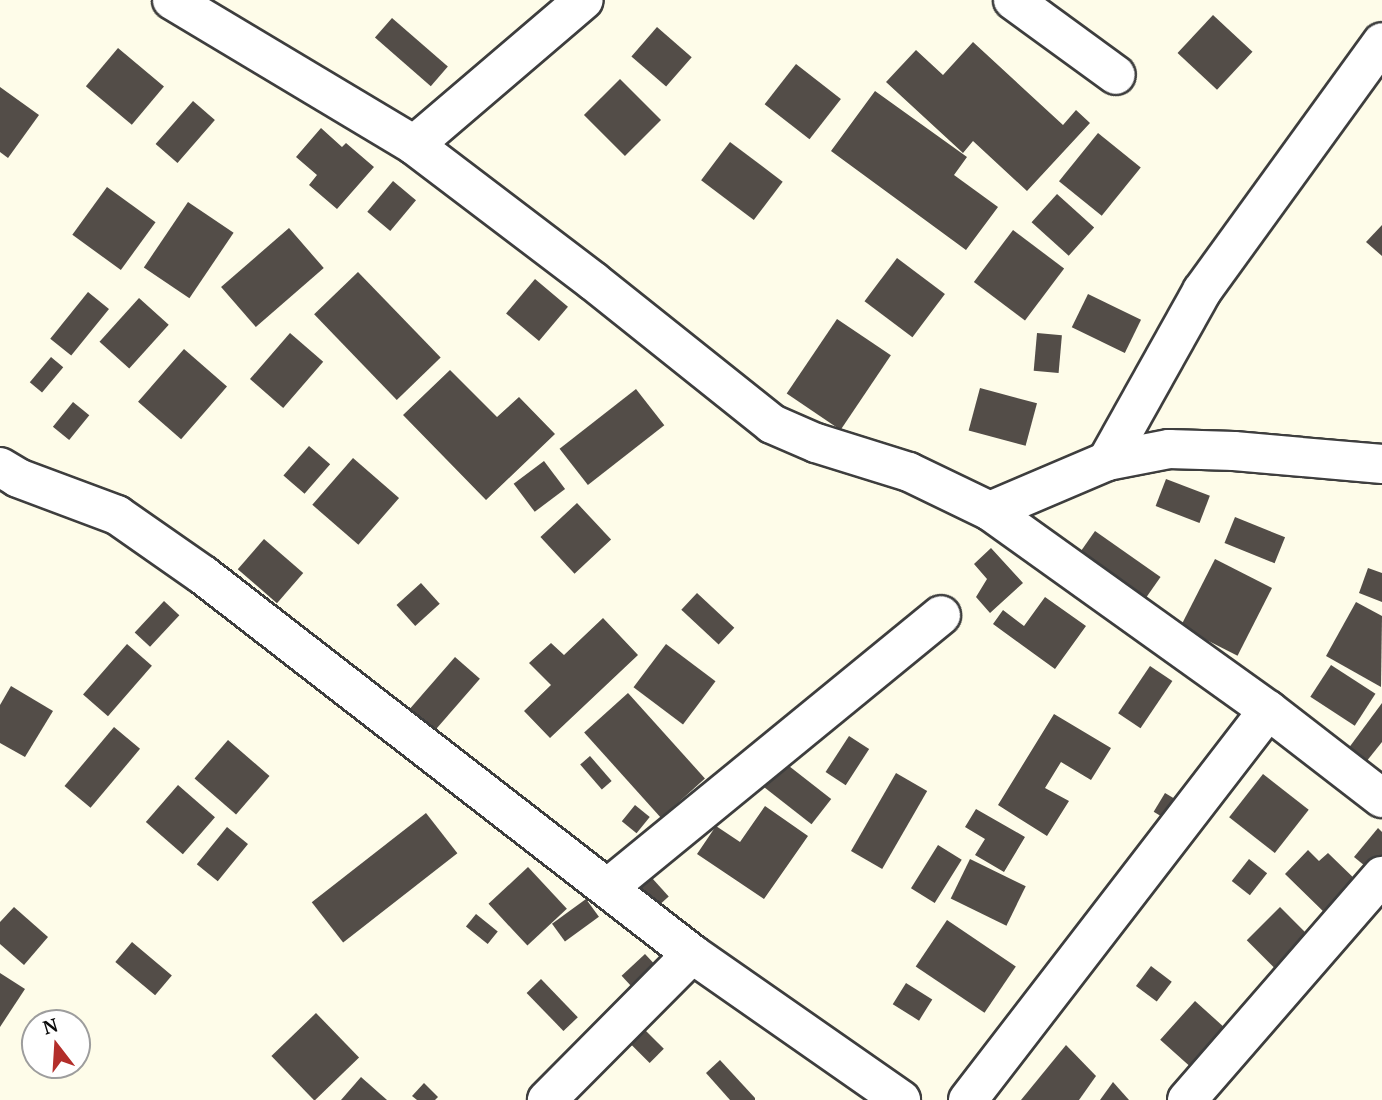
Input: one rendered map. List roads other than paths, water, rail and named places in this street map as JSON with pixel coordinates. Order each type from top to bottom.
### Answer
[{"type":"street","points":[[172,0],[414,145],[593,281],[772,424],[816,443],[909,472],[990,511],[1268,710],[1382,798]]},
{"type":"street","points":[[414,145],[583,0]]},
{"type":"street","points":[[1013,0],[1116,75]]},
{"type":"street","points":[[1107,461],[1202,291],[1382,41]]},
{"type":"street","points":[[990,511],[1107,461],[1169,449],[1297,455],[1382,464]]},
{"type":"street","points":[[0,467],[18,478],[117,515],[203,575],[609,887],[692,954],[901,1100]]},
{"type":"street","points":[[609,887],[941,615]]},
{"type":"street","points":[[969,1100],[1268,710]]},
{"type":"street","points":[[1187,1100],[1382,876]]},
{"type":"street","points":[[547,1100],[692,954]]}]
